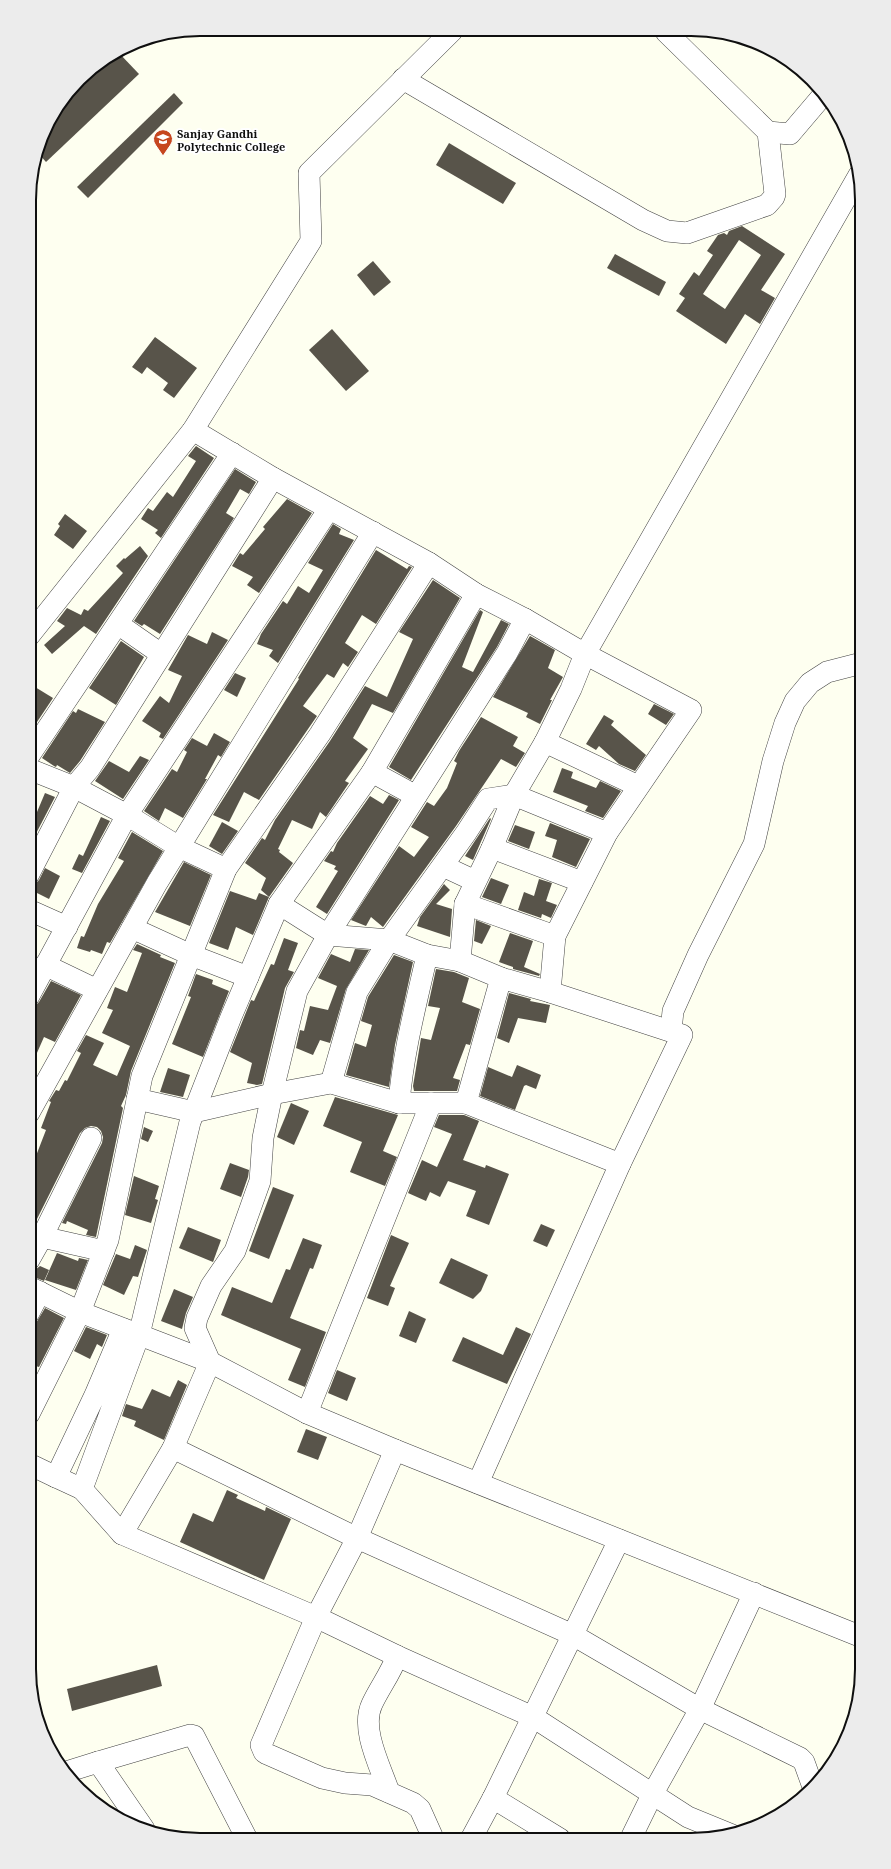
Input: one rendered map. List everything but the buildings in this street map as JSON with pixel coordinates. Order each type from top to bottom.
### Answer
[{"type":"street","points":[[36,627],[193,430],[311,241],[309,173],[447,36]]},
{"type":"street","points":[[403,79],[643,220],[674,233],[687,233],[767,204],[772,201],[775,194],[768,132],[670,36]]},
{"type":"street","points":[[768,132],[790,134],[820,99]]},
{"type":"street","points":[[460,961],[465,904],[492,848],[514,795],[545,742],[586,654],[854,183]]},
{"type":"street","points":[[193,430],[273,478],[429,564],[476,594],[525,619],[586,654],[691,710],[607,833],[582,882],[555,936],[550,992]]},
{"type":"street","points":[[36,746],[232,453]]},
{"type":"street","points":[[36,860],[74,787],[90,768],[273,478]]},
{"type":"street","points":[[36,983],[127,815],[329,509]]},
{"type":"street","points":[[36,1101],[97,990],[179,847],[373,532]]},
{"type":"street","points":[[36,1400],[80,1312],[108,1240],[142,1076],[226,869],[320,734],[429,564]]},
{"type":"street","points":[[82,1489],[131,1332],[194,1112],[279,904],[372,772],[476,594]]},
{"type":"street","points":[[122,1534],[173,1448],[210,1362],[195,1328],[197,1318],[211,1286],[234,1251],[260,1181],[262,1170],[262,1146],[272,1094],[297,991],[328,935],[507,653],[525,619]]},
{"type":"street","points":[[118,624],[162,654]]},
{"type":"street","points":[[671,1031],[673,1011],[695,962],[754,844],[774,761],[785,723],[795,701],[801,692],[827,672],[855,665]]},
{"type":"street","points":[[545,742],[638,786]]},
{"type":"street","points":[[36,772],[74,787],[127,815],[179,847],[226,869]]},
{"type":"street","points":[[372,772],[416,796]]},
{"type":"street","points":[[331,1083],[357,992],[389,940],[443,866],[488,799],[514,795],[607,833]]},
{"type":"street","points":[[492,848],[582,882]]},
{"type":"street","points":[[443,866],[475,881]]},
{"type":"street","points":[[279,904],[328,935],[389,940],[427,955],[460,961],[502,978],[682,1035],[620,1164],[478,1484]]},
{"type":"street","points":[[465,904],[555,936]]},
{"type":"street","points":[[36,913],[67,927]]},
{"type":"street","points":[[132,928],[191,955],[248,977]]},
{"type":"street","points":[[399,1102],[414,1014],[427,955]]},
{"type":"street","points":[[45,966],[97,990]]},
{"type":"street","points":[[466,1103],[502,978]]},
{"type":"street","points":[[137,1099],[194,1112],[272,1094],[331,1083],[399,1102],[466,1103],[620,1164]]},
{"type":"street","points":[[307,1413],[431,1103]]},
{"type":"street","points":[[36,1248],[91,1138]]},
{"type":"street","points":[[42,1237],[104,1251]]},
{"type":"street","points":[[36,1290],[80,1312],[210,1362],[307,1413],[478,1484],[855,1634]]},
{"type":"street","points":[[56,1477],[95,1395],[131,1332]]},
{"type":"street","points":[[173,1448],[357,1538],[574,1635],[700,1709],[800,1758],[804,1762],[811,1781]]},
{"type":"street","points":[[395,1450],[357,1538],[316,1617],[262,1741],[262,1748],[267,1754],[322,1778],[345,1783],[372,1785],[413,1803],[420,1809],[432,1833]]},
{"type":"street","points":[[36,1467],[82,1489],[122,1534],[316,1617],[397,1656],[533,1716],[652,1795],[688,1817],[721,1830]]},
{"type":"street","points":[[474,1833],[574,1635],[619,1540]]},
{"type":"street","points":[[633,1833],[652,1795],[700,1709],[754,1594]]},
{"type":"street","points":[[389,1792],[368,1733],[368,1718],[372,1704],[391,1671],[397,1656]]},
{"type":"street","points":[[71,1770],[190,1735],[194,1736],[238,1833]]},
{"type":"street","points":[[98,1762],[139,1822]]},
{"type":"street","points":[[493,1798],[550,1833]]},
{"type":"place","name":"Sanjay Gandhi Polytechnic College","points":[[163,156]]}]
